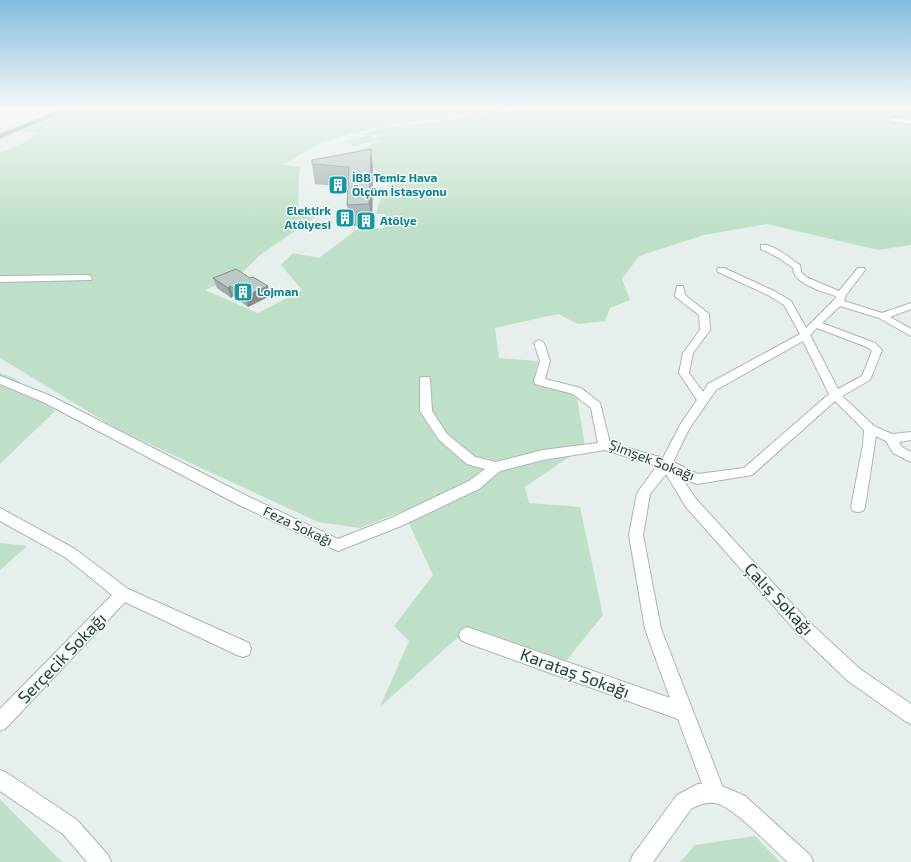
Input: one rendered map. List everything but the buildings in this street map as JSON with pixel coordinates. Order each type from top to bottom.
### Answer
[{"type":"street","points":[[764,246],[782,256],[797,267],[797,272],[803,279],[840,299],[882,316],[911,333]]},
{"type":"street","points":[[721,270],[771,293],[788,303],[826,374],[835,396],[870,429],[891,438],[911,436]]},
{"type":"street","points":[[715,793],[653,629],[636,535],[644,493],[666,464],[684,428],[712,387],[800,338],[840,299],[861,270]]},
{"type":"street","points":[[0,280],[88,278]]},
{"type":"street","points":[[680,288],[680,296],[704,314],[705,330],[688,353],[684,373],[703,400]]},
{"type":"street","points":[[882,316],[911,306]]},
{"type":"street","name":"Şimşek Sokağı","points":[[539,343],[544,361],[539,382],[577,391],[596,406],[605,446],[666,464],[697,479],[747,472],[835,396],[866,378],[877,350],[871,345],[815,324]]},
{"type":"street","points":[[425,379],[426,411],[443,437],[472,461],[496,467]]},
{"type":"street","name":"Feza Sokağı","points":[[0,380],[47,399],[244,501],[338,545],[396,522],[474,485],[496,467],[543,455],[605,446]]},
{"type":"street","points":[[858,507],[869,445],[870,429]]},
{"type":"street","points":[[891,438],[897,450],[911,458]]},
{"type":"street","name":"Çalış Sokağı","points":[[666,464],[690,503],[800,624],[854,675],[911,715]]},
{"type":"street","points":[[0,514],[70,553],[123,594],[244,649]]},
{"type":"street","name":"Serçecik Sokağı","points":[[0,722],[123,594]]},
{"type":"street","name":"Karataş Sokağı","points":[[467,635],[684,712]]},
{"type":"street","points":[[0,780],[70,827],[101,862]]},
{"type":"street","points":[[640,862],[684,802],[698,794],[715,793],[738,803],[803,862]]},
{"type":"green space","points":[[13,147],[314,147],[282,165],[301,167],[299,175],[298,210],[315,217],[260,255],[240,275],[205,290],[258,313],[302,290],[281,265],[293,253],[319,258],[356,230],[384,228],[385,214],[376,214],[379,202],[391,185],[357,151],[366,147],[911,147],[911,245],[878,250],[767,224],[704,235],[639,256],[622,279],[630,300],[610,308],[605,321],[578,324],[558,314],[495,328],[499,358],[538,361],[534,379],[576,391],[585,446],[525,487],[529,503],[580,507],[603,615],[554,676],[457,638],[380,707],[409,641],[394,626],[433,575],[403,511],[360,528],[318,522],[117,429],[0,358],[0,153]]},
{"type":"green space","points":[[0,373],[14,378],[55,411],[0,464]]},
{"type":"green space","points":[[0,543],[27,546],[0,570]]},
{"type":"green space","points":[[0,799],[62,862],[0,862]]},
{"type":"green space","points":[[755,836],[780,862],[680,862],[695,845]]},
{"type":"place","name":"İBB Temiz Hava Ölçüm İstasyonu","points":[[338,185]]},
{"type":"place","name":"Elektirk Atölyesi","points":[[345,218]]},
{"type":"place","name":"Atölye","points":[[366,221]]},
{"type":"place","name":"Lojman","points":[[243,292]]}]
